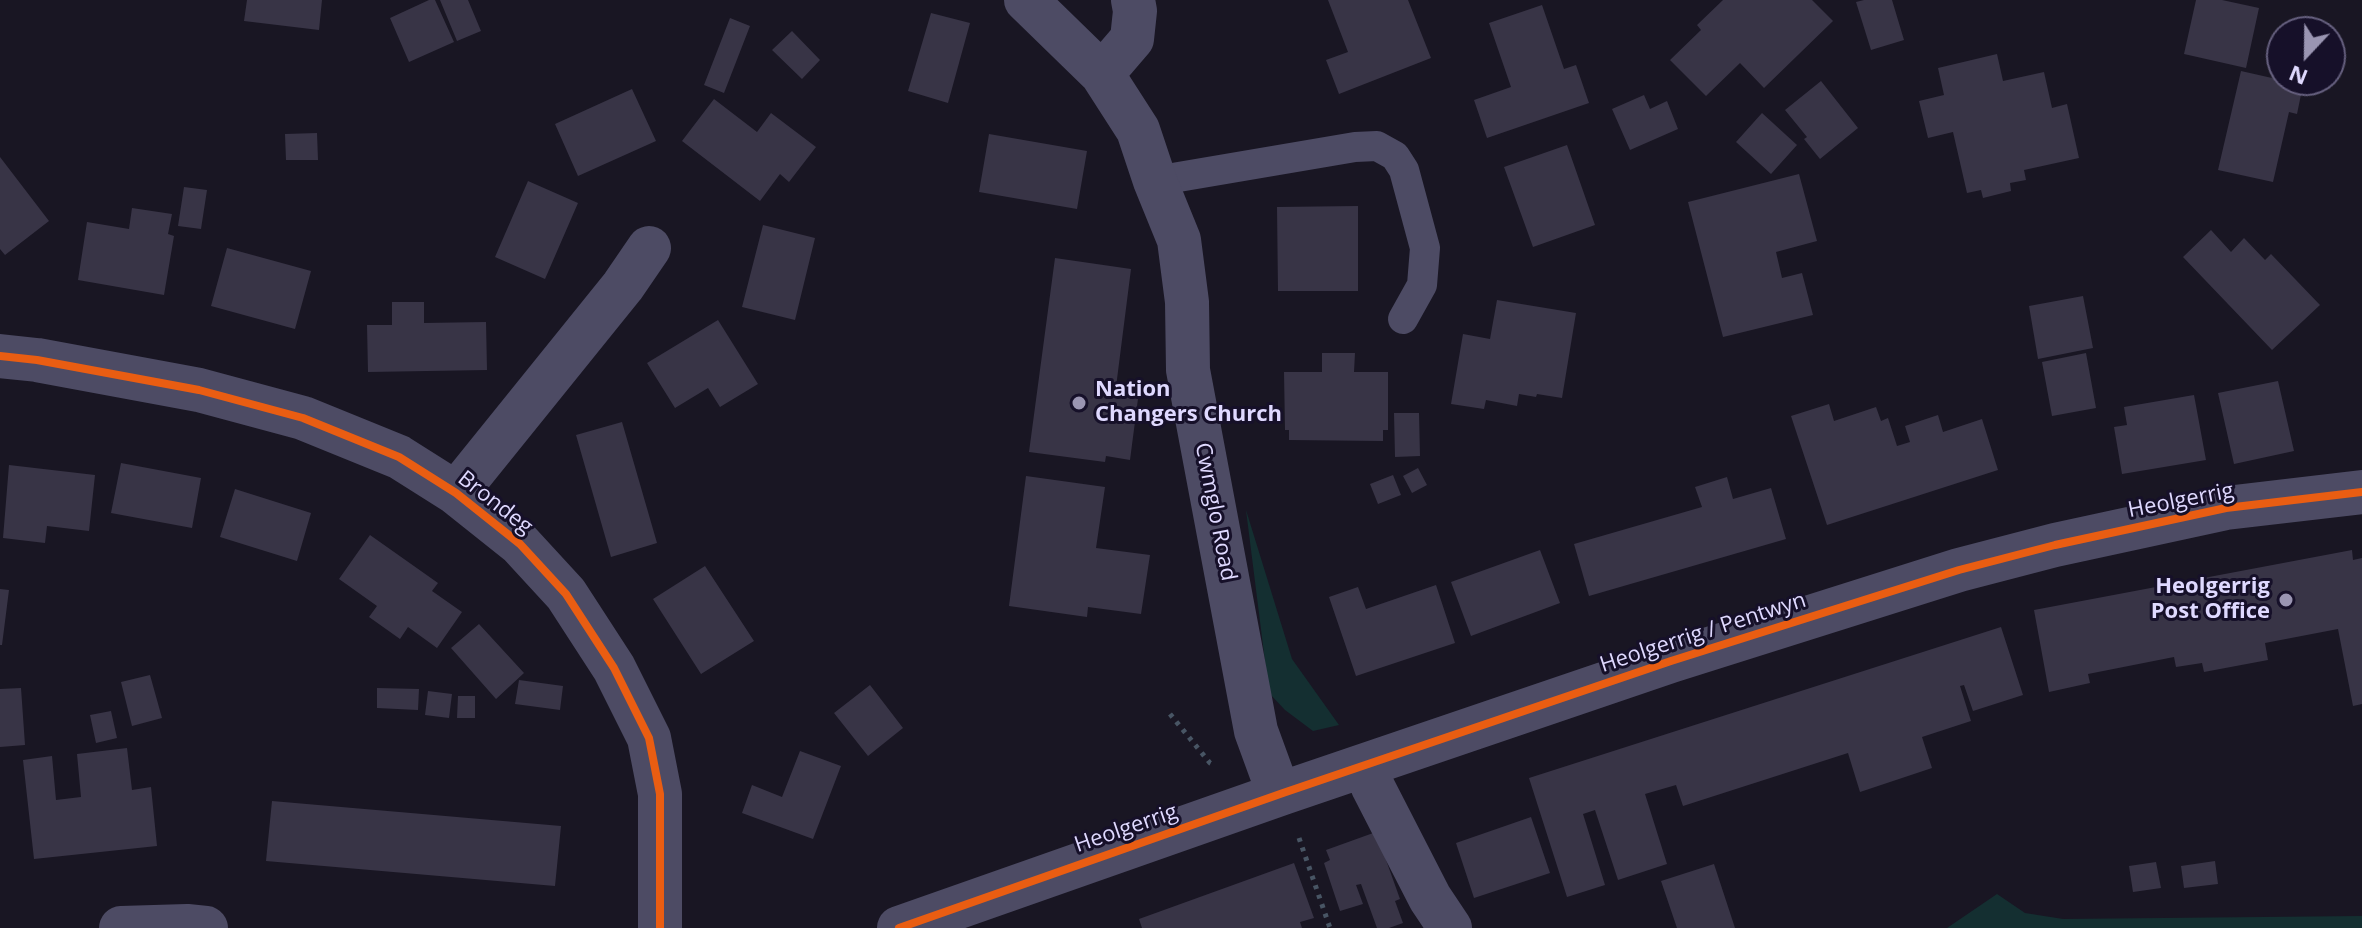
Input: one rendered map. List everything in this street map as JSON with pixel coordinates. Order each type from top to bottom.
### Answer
[{"type":"street","name":"Cwmglo Road","points":[[1026,0],[1102,74],[1138,130],[1179,240],[1187,302],[1188,370],[1256,731],[1281,794]]},
{"type":"street","points":[[1102,74],[1132,39],[1139,4]]},
{"type":"street","name":"Brondeg","points":[[456,493],[623,286],[649,248]]},
{"type":"street","name":"Brondeg","points":[[0,356],[199,390],[303,418],[399,457],[456,493],[520,544],[566,594],[614,668],[649,738],[660,794],[660,928]]},
{"type":"street","name":"Heolgerrig","points":[[2055,545],[2226,508],[2362,492]]},
{"type":"street","name":"Heolgerrig / Pentwyn","points":[[1365,767],[1671,661],[1959,570],[2055,545]]},
{"type":"street","points":[[1365,767],[1430,898],[1450,928]]},
{"type":"street","name":"Heolgerrig","points":[[899,928],[1365,767]]},
{"type":"street","points":[[121,928],[206,928]]},
{"type":"lane","points":[[1155,181],[1355,147],[1377,146],[1395,156],[1404,170],[1425,248],[1422,285],[1403,319]]},
{"type":"path","points":[[1281,794],[1330,928]]},
{"type":"green space","points":[[1246,510],[1292,659],[1339,725],[1313,731],[1285,710],[1269,693]]},
{"type":"green space","points":[[1997,894],[2025,913],[2063,919],[2362,916],[2362,928],[1947,928]]},
{"type":"building","points":[[247,0],[322,0],[319,30],[244,21]]},
{"type":"building","points":[[435,0],[454,42],[409,62],[390,18]]},
{"type":"building","points":[[440,0],[468,0],[481,31],[457,41]]},
{"type":"building","points":[[1328,0],[1408,0],[1431,58],[1339,94],[1326,60],[1348,52]]},
{"type":"building","points":[[1723,0],[1812,0],[1833,21],[1764,88],[1740,63],[1706,96],[1670,60],[1701,30],[1697,25]]},
{"type":"building","points":[[1892,0],[1904,40],[1871,50],[1856,2]]},
{"type":"building","points":[[2196,0],[2222,0],[2259,8],[2246,68],[2184,54]]},
{"type":"building","points":[[1542,5],[1564,69],[1576,65],[1589,103],[1487,138],[1474,100],[1511,87],[1489,23]]},
{"type":"building","points":[[931,13],[970,23],[948,103],[908,91]]},
{"type":"building","points":[[730,18],[750,26],[724,93],[704,85]]},
{"type":"building","points":[[792,31],[820,60],[802,79],[772,50]]},
{"type":"building","points":[[1997,54],[2003,81],[2044,72],[2052,108],[2067,104],[2079,158],[2024,170],[2026,180],[2010,183],[2011,191],[1983,198],[1981,190],[1967,193],[1953,132],[1928,138],[1919,101],[1944,95],[1938,68]]},
{"type":"building","points":[[2241,71],[2266,77],[2266,96],[2301,96],[2297,114],[2289,112],[2273,182],[2218,170]]},
{"type":"building","points":[[1821,81],[1858,128],[1820,159],[1785,110]]},
{"type":"building","points":[[632,89],[656,141],[578,176],[555,124]]},
{"type":"building","points":[[1644,95],[1650,109],[1667,101],[1678,129],[1630,150],[1612,109]]},
{"type":"building","points":[[714,99],[757,132],[771,113],[816,147],[789,182],[780,174],[760,201],[682,141]]},
{"type":"building","points":[[1762,113],[1797,145],[1771,174],[1736,142]]},
{"type":"building","points":[[317,133],[318,160],[286,160],[285,134]]},
{"type":"building","points":[[989,134],[1087,151],[1077,209],[979,192]]},
{"type":"building","points":[[1567,145],[1595,225],[1533,247],[1504,167]]},
{"type":"building","points":[[0,157],[49,221],[5,255],[0,249]]},
{"type":"building","points":[[1799,174],[1817,241],[1776,252],[1782,278],[1802,273],[1813,315],[1723,337],[1688,202]]},
{"type":"building","points":[[528,181],[578,203],[545,279],[495,257]]},
{"type":"building","points":[[184,187],[207,190],[201,229],[178,226]]},
{"type":"building","points":[[1358,206],[1358,291],[1278,291],[1277,207]]},
{"type":"building","points":[[132,208],[172,214],[168,234],[174,236],[164,295],[78,280],[87,222],[129,229]]},
{"type":"building","points":[[763,225],[815,238],[795,320],[742,307]]},
{"type":"building","points":[[2211,230],[2231,252],[2244,238],[2265,260],[2271,254],[2320,305],[2272,350],[2183,257]]},
{"type":"building","points":[[227,248],[311,271],[295,329],[211,306]]},
{"type":"building","points":[[1055,258],[1131,269],[1116,387],[1139,391],[1130,460],[1106,456],[1105,462],[1029,452]]},
{"type":"building","points":[[2083,296],[2093,348],[2038,359],[2029,306]]},
{"type":"building","points":[[1497,300],[1576,313],[1562,398],[1519,394],[1517,406],[1486,400],[1484,409],[1451,404],[1463,334],[1490,339]]},
{"type":"building","points":[[392,302],[424,302],[424,323],[486,322],[487,370],[368,372],[367,325],[392,325]]},
{"type":"building","points":[[718,320],[758,384],[720,407],[708,388],[675,408],[647,363]]},
{"type":"building","points":[[1322,353],[1355,353],[1354,372],[1388,372],[1388,430],[1383,430],[1383,441],[1289,440],[1289,430],[1285,430],[1284,372],[1322,372]]},
{"type":"building","points":[[2086,353],[2096,408],[2052,416],[2042,362]]},
{"type":"building","points":[[2278,381],[2294,451],[2234,464],[2218,393]]},
{"type":"building","points":[[2194,395],[2206,460],[2122,474],[2114,427],[2127,425],[2124,407]]},
{"type":"building","points":[[1829,404],[1834,421],[1876,407],[1881,421],[1888,418],[1897,446],[1910,442],[1905,426],[1938,415],[1943,432],[1982,419],[1998,470],[1827,525],[1791,416]]},
{"type":"building","points":[[1394,413],[1419,413],[1420,456],[1395,457]]},
{"type":"building","points":[[622,422],[657,543],[611,557],[576,435]]},
{"type":"building","points":[[121,463],[201,478],[192,528],[111,513]]},
{"type":"building","points":[[9,465],[95,475],[89,531],[47,526],[45,543],[3,538]]},
{"type":"building","points":[[1418,468],[1427,485],[1412,493],[1403,476]]},
{"type":"building","points":[[1393,475],[1401,495],[1378,504],[1370,484]]},
{"type":"building","points":[[1026,476],[1105,487],[1096,548],[1150,555],[1141,614],[1088,607],[1087,617],[1009,606]]},
{"type":"building","points":[[1727,477],[1733,499],[1771,488],[1786,539],[1589,596],[1574,544],[1702,507],[1695,487]]},
{"type":"building","points":[[235,489],[311,513],[297,561],[220,537]]},
{"type":"building","points":[[370,535],[438,583],[432,591],[462,612],[437,648],[408,627],[400,639],[369,617],[377,606],[339,579]]},
{"type":"building","points":[[1540,550],[1560,603],[1471,636],[1451,582]]},
{"type":"building","points":[[2352,550],[2353,560],[2362,558],[2362,704],[2353,706],[2338,629],[2265,643],[2268,660],[2204,672],[2202,663],[2176,667],[2174,657],[2088,674],[2090,683],[2049,692],[2034,610]]},
{"type":"building","points":[[705,566],[754,641],[701,674],[653,599]]},
{"type":"building","points":[[1436,585],[1455,643],[1356,676],[1329,597],[1358,587],[1366,609]]},
{"type":"building","points":[[0,589],[9,590],[2,645],[0,645]]},
{"type":"building","points":[[479,624],[524,673],[496,699],[451,648]]},
{"type":"building","points":[[2001,627],[2023,695],[1973,711],[1964,685],[1960,686],[1971,721],[1922,737],[1932,768],[1860,792],[1848,753],[1683,806],[1676,785],[1645,794],[1667,864],[1618,880],[1595,810],[1583,814],[1605,885],[1567,897],[1529,778]]},
{"type":"building","points":[[150,675],[162,718],[132,726],[121,682]]},
{"type":"building","points":[[519,680],[563,686],[560,710],[515,704]]},
{"type":"building","points":[[870,685],[903,728],[868,756],[834,713]]},
{"type":"building","points":[[21,688],[25,745],[0,747],[0,689]]},
{"type":"building","points":[[377,688],[419,689],[418,710],[377,708]]},
{"type":"building","points":[[428,691],[452,694],[449,718],[425,715]]},
{"type":"building","points":[[458,696],[475,696],[475,718],[457,718]]},
{"type":"building","points":[[111,711],[117,738],[96,743],[90,715]]},
{"type":"building","points":[[127,748],[132,790],[151,787],[157,846],[34,859],[23,760],[52,756],[56,800],[81,797],[77,754]]},
{"type":"building","points":[[800,751],[841,766],[813,839],[742,813],[752,785],[782,797]]},
{"type":"building","points":[[272,801],[561,826],[555,886],[266,861]]},
{"type":"building","points":[[1531,817],[1550,873],[1474,898],[1456,843]]},
{"type":"building","points":[[1376,832],[1400,899],[1395,901],[1403,923],[1389,928],[1377,928],[1361,884],[1356,885],[1363,904],[1340,911],[1324,863],[1330,860],[1326,850]]},
{"type":"building","points":[[2215,861],[2218,884],[2184,888],[2181,866]]},
{"type":"building","points":[[2156,862],[2161,888],[2133,892],[2129,866]]},
{"type":"building","points":[[1294,863],[1314,918],[1300,922],[1302,928],[1142,928],[1139,919]]},
{"type":"building","points":[[1714,864],[1735,928],[1677,928],[1661,881]]},
{"type":"cycle path","points":[[0,356],[199,390],[303,418],[399,457],[456,493],[520,544],[566,594],[614,668],[649,738],[660,794],[660,928]]},
{"type":"cycle path","points":[[899,928],[1671,661],[1959,570],[2055,545],[2226,508],[2362,492]]},
{"type":"place","name":"Nation Changers Church","points":[[1079,403]]},
{"type":"place","name":"Heolgerrig Post Office","points":[[2286,600]]}]
